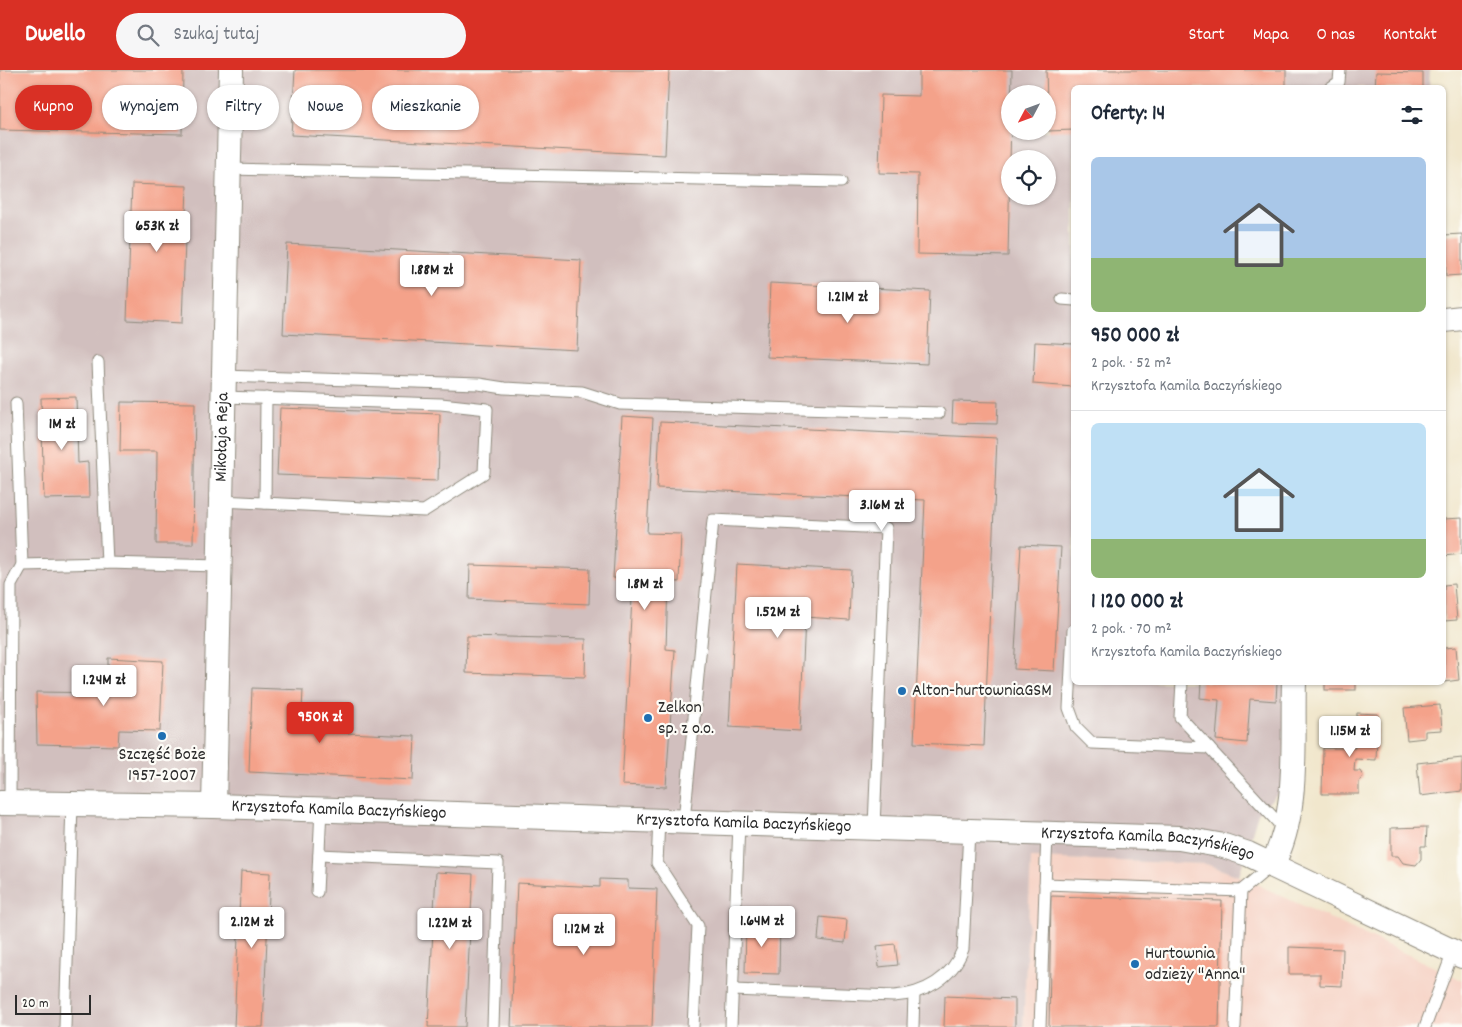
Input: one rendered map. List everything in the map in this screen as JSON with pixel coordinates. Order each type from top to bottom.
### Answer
[{"type":"street","name":"Mikołaja Reja","points":[[214,806],[231,70]]},
{"type":"street","points":[[1446,320],[1462,318]]},
{"type":"street","points":[[1272,865],[1280,849],[1290,811],[1294,685]]},
{"type":"street","name":"Krzysztofa Kamila Baczyńskiego","points":[[5,803],[321,809],[1179,838],[1224,846],[1272,865],[1458,954]]},
{"type":"lane","points":[[1334,85],[1339,82],[1340,70]]},
{"type":"lane","points":[[229,168],[841,182]]},
{"type":"lane","points":[[1062,299],[1071,300]]},
{"type":"lane","points":[[98,362],[107,563]]},
{"type":"lane","points":[[224,386],[479,384],[504,388],[582,392],[620,404],[939,413]]},
{"type":"lane","points":[[221,501],[424,511],[484,473],[487,409],[441,404],[266,398],[224,386]]},
{"type":"lane","points":[[265,503],[266,398]]},
{"type":"lane","points":[[5,803],[6,585],[22,565],[16,403]]},
{"type":"lane","points":[[684,821],[713,520],[886,528],[874,828]]},
{"type":"lane","points":[[22,565],[107,563],[220,566]]},
{"type":"lane","points":[[1071,677],[1069,708],[1076,727],[1092,743],[1209,748]]},
{"type":"lane","points":[[1182,685],[1180,717],[1285,830]]},
{"type":"lane","points":[[66,1027],[72,804]]},
{"type":"lane","points":[[317,892],[321,809]]},
{"type":"lane","points":[[658,820],[657,863],[698,926],[694,1027]]},
{"type":"lane","points":[[731,1027],[739,823]]},
{"type":"lane","points":[[732,990],[894,996],[914,993],[943,978],[958,961],[963,949],[969,831]]},
{"type":"lane","points":[[1040,1027],[1047,833]]},
{"type":"lane","points":[[319,855],[498,863],[493,1027]]},
{"type":"lane","points":[[1045,884],[1241,891],[1272,865]]},
{"type":"lane","points":[[1235,1027],[1241,891]]},
{"type":"lane","points":[[1425,1027],[1458,954]]},
{"type":"lane","points":[[913,1027],[914,993]]},
{"type":"shaded area","points":[[0,70],[1430,70],[1429,85],[1071,85],[1071,685],[1286,685],[1284,787],[1258,813],[1239,876],[1206,864],[1031,858],[1023,1027],[0,1027]]},
{"type":"shaded area","points":[[1031,858],[1206,864],[1239,876],[1462,980],[1462,1027],[1023,1027]]},
{"type":"building","points":[[0,70],[183,70],[183,85],[102,85],[102,130],[182,130],[182,134],[0,130]]},
{"type":"building","points":[[295,70],[669,70],[665,155],[291,135],[291,130],[362,130],[362,85],[294,85]]},
{"type":"building","points":[[919,70],[1012,70],[1012,85],[1001,85],[1001,140],[1010,140],[1010,150],[1001,150],[1001,205],[1009,205],[1008,256],[917,254],[918,174],[879,173],[881,95],[919,96]]},
{"type":"building","points":[[1046,70],[1286,70],[1286,85],[1071,85],[1071,130],[1056,131],[1056,85],[1046,85]]},
{"type":"building","points":[[1376,72],[1423,73],[1423,85],[1375,85]]},
{"type":"building","points":[[132,184],[187,186],[182,323],[127,320]]},
{"type":"building","points":[[1462,234],[1462,275],[1446,276],[1446,235]]},
{"type":"building","points":[[287,244],[581,260],[577,350],[283,334]]},
{"type":"building","points":[[770,283],[930,291],[927,364],[767,357]]},
{"type":"building","points":[[1035,342],[1071,344],[1071,387],[1033,384]]},
{"type":"building","points":[[76,397],[78,463],[88,462],[89,498],[44,499],[41,398]]},
{"type":"building","points":[[953,401],[998,402],[997,424],[952,423]]},
{"type":"building","points":[[121,402],[195,403],[193,544],[156,544],[157,451],[120,451]]},
{"type":"building","points":[[280,408],[440,414],[438,481],[277,475]]},
{"type":"building","points":[[622,416],[653,418],[647,533],[681,534],[679,582],[668,581],[666,649],[675,650],[666,787],[622,785],[633,579],[613,578]]},
{"type":"building","points":[[660,422],[997,438],[984,746],[914,743],[925,500],[657,488]]},
{"type":"building","points":[[1462,518],[1462,554],[1446,556],[1446,519]]},
{"type":"building","points":[[1021,545],[1061,547],[1054,671],[1014,669]]},
{"type":"building","points":[[737,564],[851,570],[849,620],[805,617],[800,731],[729,727]]},
{"type":"building","points":[[470,565],[590,569],[589,604],[469,599]]},
{"type":"building","points":[[1454,584],[1457,620],[1446,621],[1446,585]]},
{"type":"building","points":[[467,636],[586,639],[585,677],[466,673]]},
{"type":"building","points":[[1456,647],[1459,680],[1446,682],[1446,648]]},
{"type":"building","points":[[108,658],[163,661],[160,731],[119,730],[118,746],[37,744],[36,692],[108,693]]},
{"type":"building","points":[[1201,685],[1277,685],[1276,701],[1250,699],[1247,743],[1216,740],[1219,700],[1200,698]]},
{"type":"building","points":[[1325,685],[1356,685],[1356,690],[1325,690]]},
{"type":"building","points":[[252,688],[303,690],[301,731],[415,736],[413,780],[249,772]]},
{"type":"building","points":[[1440,705],[1442,730],[1425,731],[1425,738],[1407,740],[1404,708]]},
{"type":"building","points":[[1357,713],[1378,714],[1376,760],[1355,759],[1354,771],[1360,771],[1363,776],[1359,782],[1359,794],[1322,794],[1323,748],[1355,748]]},
{"type":"building","points":[[1462,758],[1462,791],[1420,796],[1417,763]]},
{"type":"building","points":[[1427,827],[1426,846],[1421,846],[1421,859],[1416,865],[1403,863],[1398,856],[1391,856],[1391,828]]},
{"type":"building","points":[[241,871],[270,873],[263,1027],[234,1027]]},
{"type":"building","points":[[436,872],[473,874],[465,1027],[428,1027]]},
{"type":"building","points":[[600,879],[628,880],[628,888],[657,889],[652,1027],[511,1027],[517,883],[600,887]]},
{"type":"building","name":"Hurtownia odzieży \"Anna\"","points":[[1051,896],[1222,901],[1219,1027],[1049,1027]]},
{"type":"building","points":[[820,917],[847,920],[845,943],[818,940]]},
{"type":"building","points":[[746,922],[780,923],[779,974],[745,973]]},
{"type":"building","points":[[895,944],[898,965],[879,967],[877,946]]},
{"type":"building","points":[[1289,947],[1343,949],[1342,986],[1320,985],[1320,974],[1289,974]]},
{"type":"building","points":[[945,996],[1015,999],[1015,1027],[944,1027]]},
{"type":"place","name":"Alton-hurtowniaGSM","points":[[902,691]]},
{"type":"place","name":"Zelkon sp. z o.o.","points":[[648,718]]},
{"type":"place","name":"Szczęść Boże 1957-2007","points":[[162,736]]},
{"type":"place","name":"Hurtownia odzieży \"Anna\"","points":[[1135,964]]}]
